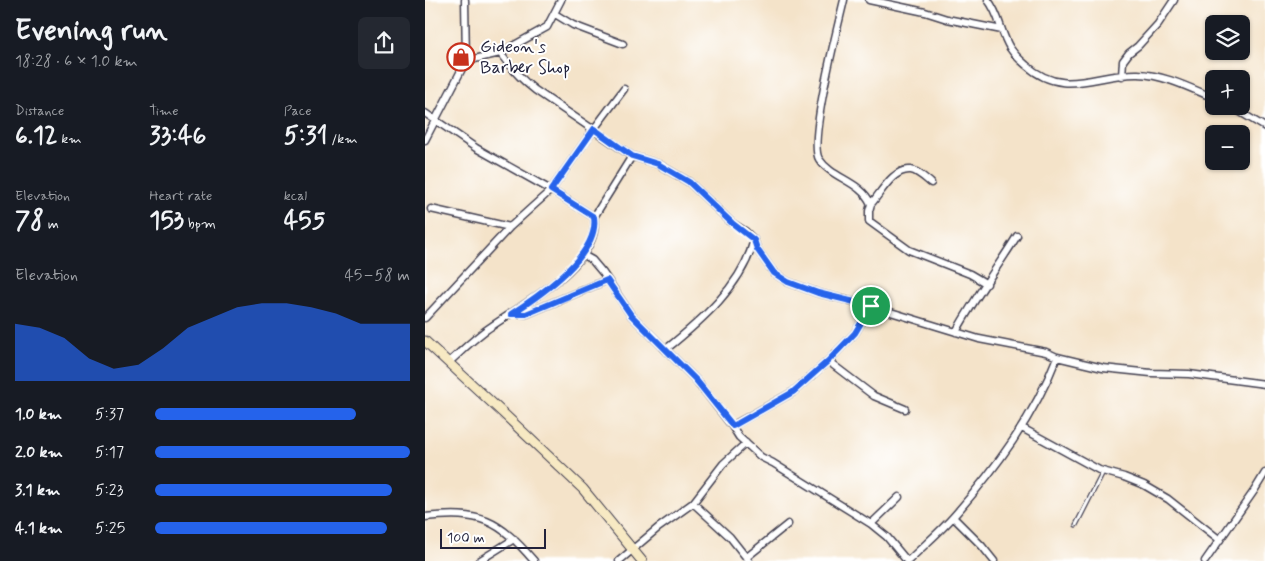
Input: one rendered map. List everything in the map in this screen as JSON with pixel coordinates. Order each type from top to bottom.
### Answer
[{"type":"main road","points":[[425,341],[583,490],[642,561]]},
{"type":"street","points":[[425,140],[466,61],[465,0]]},
{"type":"street","points":[[466,61],[500,53],[547,27],[561,0]]},
{"type":"street","points":[[844,0],[830,57],[816,146],[819,159],[828,168],[860,189],[867,196],[871,204]]},
{"type":"street","points":[[869,0],[1002,30]]},
{"type":"street","points":[[988,0],[996,10],[1002,30],[1011,48],[1026,66],[1046,78],[1065,84],[1137,74],[1154,76],[1205,95]]},
{"type":"street","points":[[1122,76],[1123,61],[1158,24],[1174,0]]},
{"type":"street","points":[[555,14],[573,25],[623,44]]},
{"type":"street","points":[[500,53],[522,81],[632,156],[658,164],[689,182],[732,223],[754,240],[757,249],[774,273],[788,282],[818,293],[871,306],[979,339],[1046,352],[1057,357],[1103,368],[1151,373],[1189,374],[1265,384]]},
{"type":"street","points":[[425,318],[510,227],[551,190],[624,89]]},
{"type":"street","points":[[425,114],[476,148],[551,190],[594,217]]},
{"type":"street","points":[[1244,115],[1265,127]]},
{"type":"street","points":[[448,363],[490,327],[560,278],[583,255],[591,239],[595,225],[594,217],[632,156]]},
{"type":"street","points":[[931,183],[912,170],[900,172],[889,181],[871,204],[869,221],[889,238],[909,250],[970,274],[987,284]]},
{"type":"street","points":[[431,209],[510,227]]},
{"type":"street","points":[[956,332],[971,305],[987,284],[1017,236]]},
{"type":"street","points":[[665,350],[684,335],[724,294],[743,269],[754,240]]},
{"type":"street","points":[[583,255],[592,260],[631,315],[696,380],[733,426],[739,438],[761,457],[871,524],[887,537],[908,561],[953,517],[998,462],[1022,428],[1049,377],[1057,357]]},
{"type":"street","points":[[511,314],[526,314],[607,280]]},
{"type":"street","points":[[733,426],[793,392],[828,361],[855,333],[871,306]]},
{"type":"street","points":[[828,361],[874,396],[905,409]]},
{"type":"street","points":[[1022,428],[1078,460],[1143,485],[1168,500],[1220,540]]},
{"type":"street","points":[[619,561],[693,503],[723,464],[746,443]]},
{"type":"street","points":[[1205,561],[1254,492],[1265,473]]},
{"type":"street","points":[[871,524],[899,497]]},
{"type":"street","points":[[693,503],[730,537],[748,559],[788,524]]},
{"type":"street","points":[[425,517],[456,514],[472,516],[501,528],[534,561]]},
{"type":"street","points":[[953,517],[983,546],[993,561]]},
{"type":"street","points":[[479,561],[514,539]]},
{"type":"lane","points":[[1076,525],[1104,471]]},
{"type":"place","name":"Gideon's Barber Shop","points":[[461,57]]},
{"type":"route","points":[[594,129],[632,156],[658,164],[689,182],[732,223],[745,231],[754,240],[765,262],[774,273],[788,282],[818,293],[871,306],[855,333],[828,361],[793,392],[733,426],[696,380],[631,315],[607,280],[526,314],[511,314],[570,269],[583,255],[591,239],[595,225],[594,217],[551,190],[594,129]]}]
